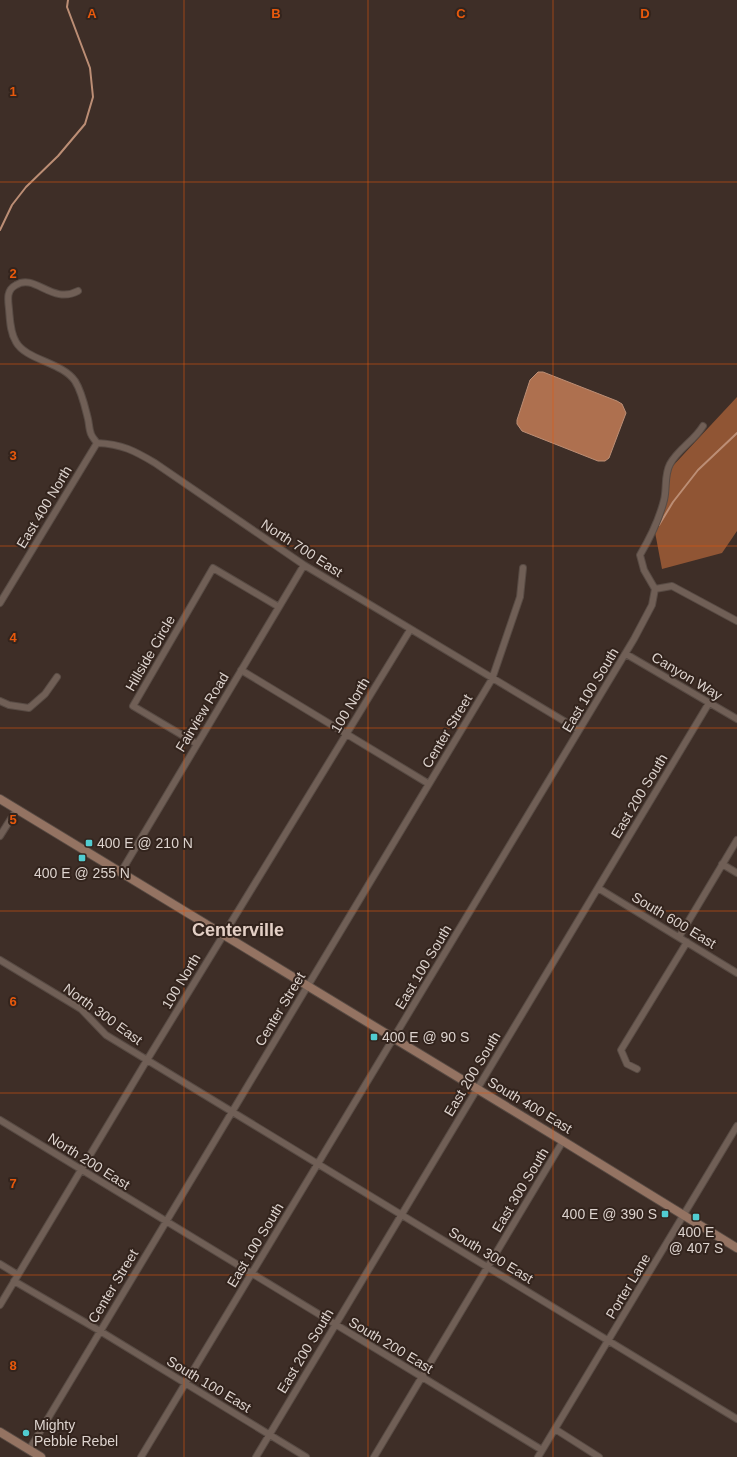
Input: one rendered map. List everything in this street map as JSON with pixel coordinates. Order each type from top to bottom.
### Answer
[{"type":"street","points":[[78,291],[64,295],[24,282],[13,286],[8,299],[12,332],[16,342],[22,350],[64,371],[72,377],[84,402],[90,432],[98,444]]},
{"type":"street","points":[[703,426],[698,435],[670,463],[666,477],[664,500],[655,526],[640,555],[644,570],[655,589],[672,586],[737,621]]},
{"type":"street","name":"North 700 East","points":[[98,444],[109,444],[135,451],[155,463],[304,565],[410,630],[580,730]]},
{"type":"street","name":"East 400 North","points":[[0,603],[98,444]]},
{"type":"street","name":"Fairview Road","points":[[121,872],[304,565]]},
{"type":"street","name":"Hillside Circle","points":[[197,744],[133,706],[213,568],[279,607]]},
{"type":"street","name":"Center Street","points":[[29,1450],[492,679],[520,597],[523,568]]},
{"type":"street","name":"East 100 South","points":[[141,1457],[626,654],[652,605],[655,589]]},
{"type":"street","name":"100 North","points":[[0,1305],[147,1060],[410,630]]},
{"type":"street","name":"Canyon Way","points":[[626,654],[737,719]]},
{"type":"street","points":[[241,670],[429,784]]},
{"type":"street","points":[[0,701],[10,705],[29,708],[45,694],[57,677]]},
{"type":"street","name":"East 200 South","points":[[256,1457],[709,703]]},
{"type":"street","name":"South 400 East","points":[[0,799],[224,934],[737,1248]]},
{"type":"street","points":[[0,836],[17,809]]},
{"type":"street","points":[[679,937],[737,840]]},
{"type":"street","points":[[722,864],[737,873]]},
{"type":"street","name":"South 600 East","points":[[598,888],[737,973]]},
{"type":"street","points":[[637,1069],[627,1064],[621,1050],[687,942]]},
{"type":"street","name":"North 300 East","points":[[0,960],[81,1009],[106,1034],[232,1112]]},
{"type":"street","name":"South 300 East","points":[[232,1112],[737,1419]]},
{"type":"street","name":"North 200 East","points":[[0,1120],[166,1222]]},
{"type":"street","name":"Porter Lane","points":[[538,1457],[737,1126]]},
{"type":"street","name":"East 300 South","points":[[374,1457],[563,1141]]},
{"type":"street","name":"South 200 East","points":[[166,1222],[542,1450]]},
{"type":"street","points":[[0,1264],[18,1275]]},
{"type":"street","name":"South 100 East","points":[[14,1281],[100,1331],[306,1457]]},
{"type":"street","points":[[555,1430],[599,1457]]},
{"type":"street","points":[[0,1432],[41,1457]]},
{"type":"shaded area","points":[[538,372],[543,372],[622,404],[626,413],[609,458],[605,461],[598,461],[522,431],[517,424],[517,420],[530,380]]},
{"type":"shaded area","points":[[737,397],[737,531],[722,553],[662,569],[654,527],[669,470]]},
{"type":"waterway","points":[[0,230],[12,205],[26,187],[58,156],[85,124],[93,97],[90,68],[67,7],[68,0]]},
{"type":"waterway","points":[[659,525],[673,502],[698,470],[737,433]]},
{"type":"place","name":"400 E @ 210 N","points":[[89,843]]},
{"type":"place","name":"400 E @ 255 N","points":[[82,858]]},
{"type":"place","name":"400 E @ 90 S","points":[[374,1037]]},
{"type":"place","name":"400 E @ 390 S","points":[[665,1214]]},
{"type":"place","name":"400 E @ 407 S","points":[[696,1217]]},
{"type":"place","name":"Mighty Pebble Rebel","points":[[26,1433]]},
{"type":"district","name":"Centerville","points":[[238,930]]}]
